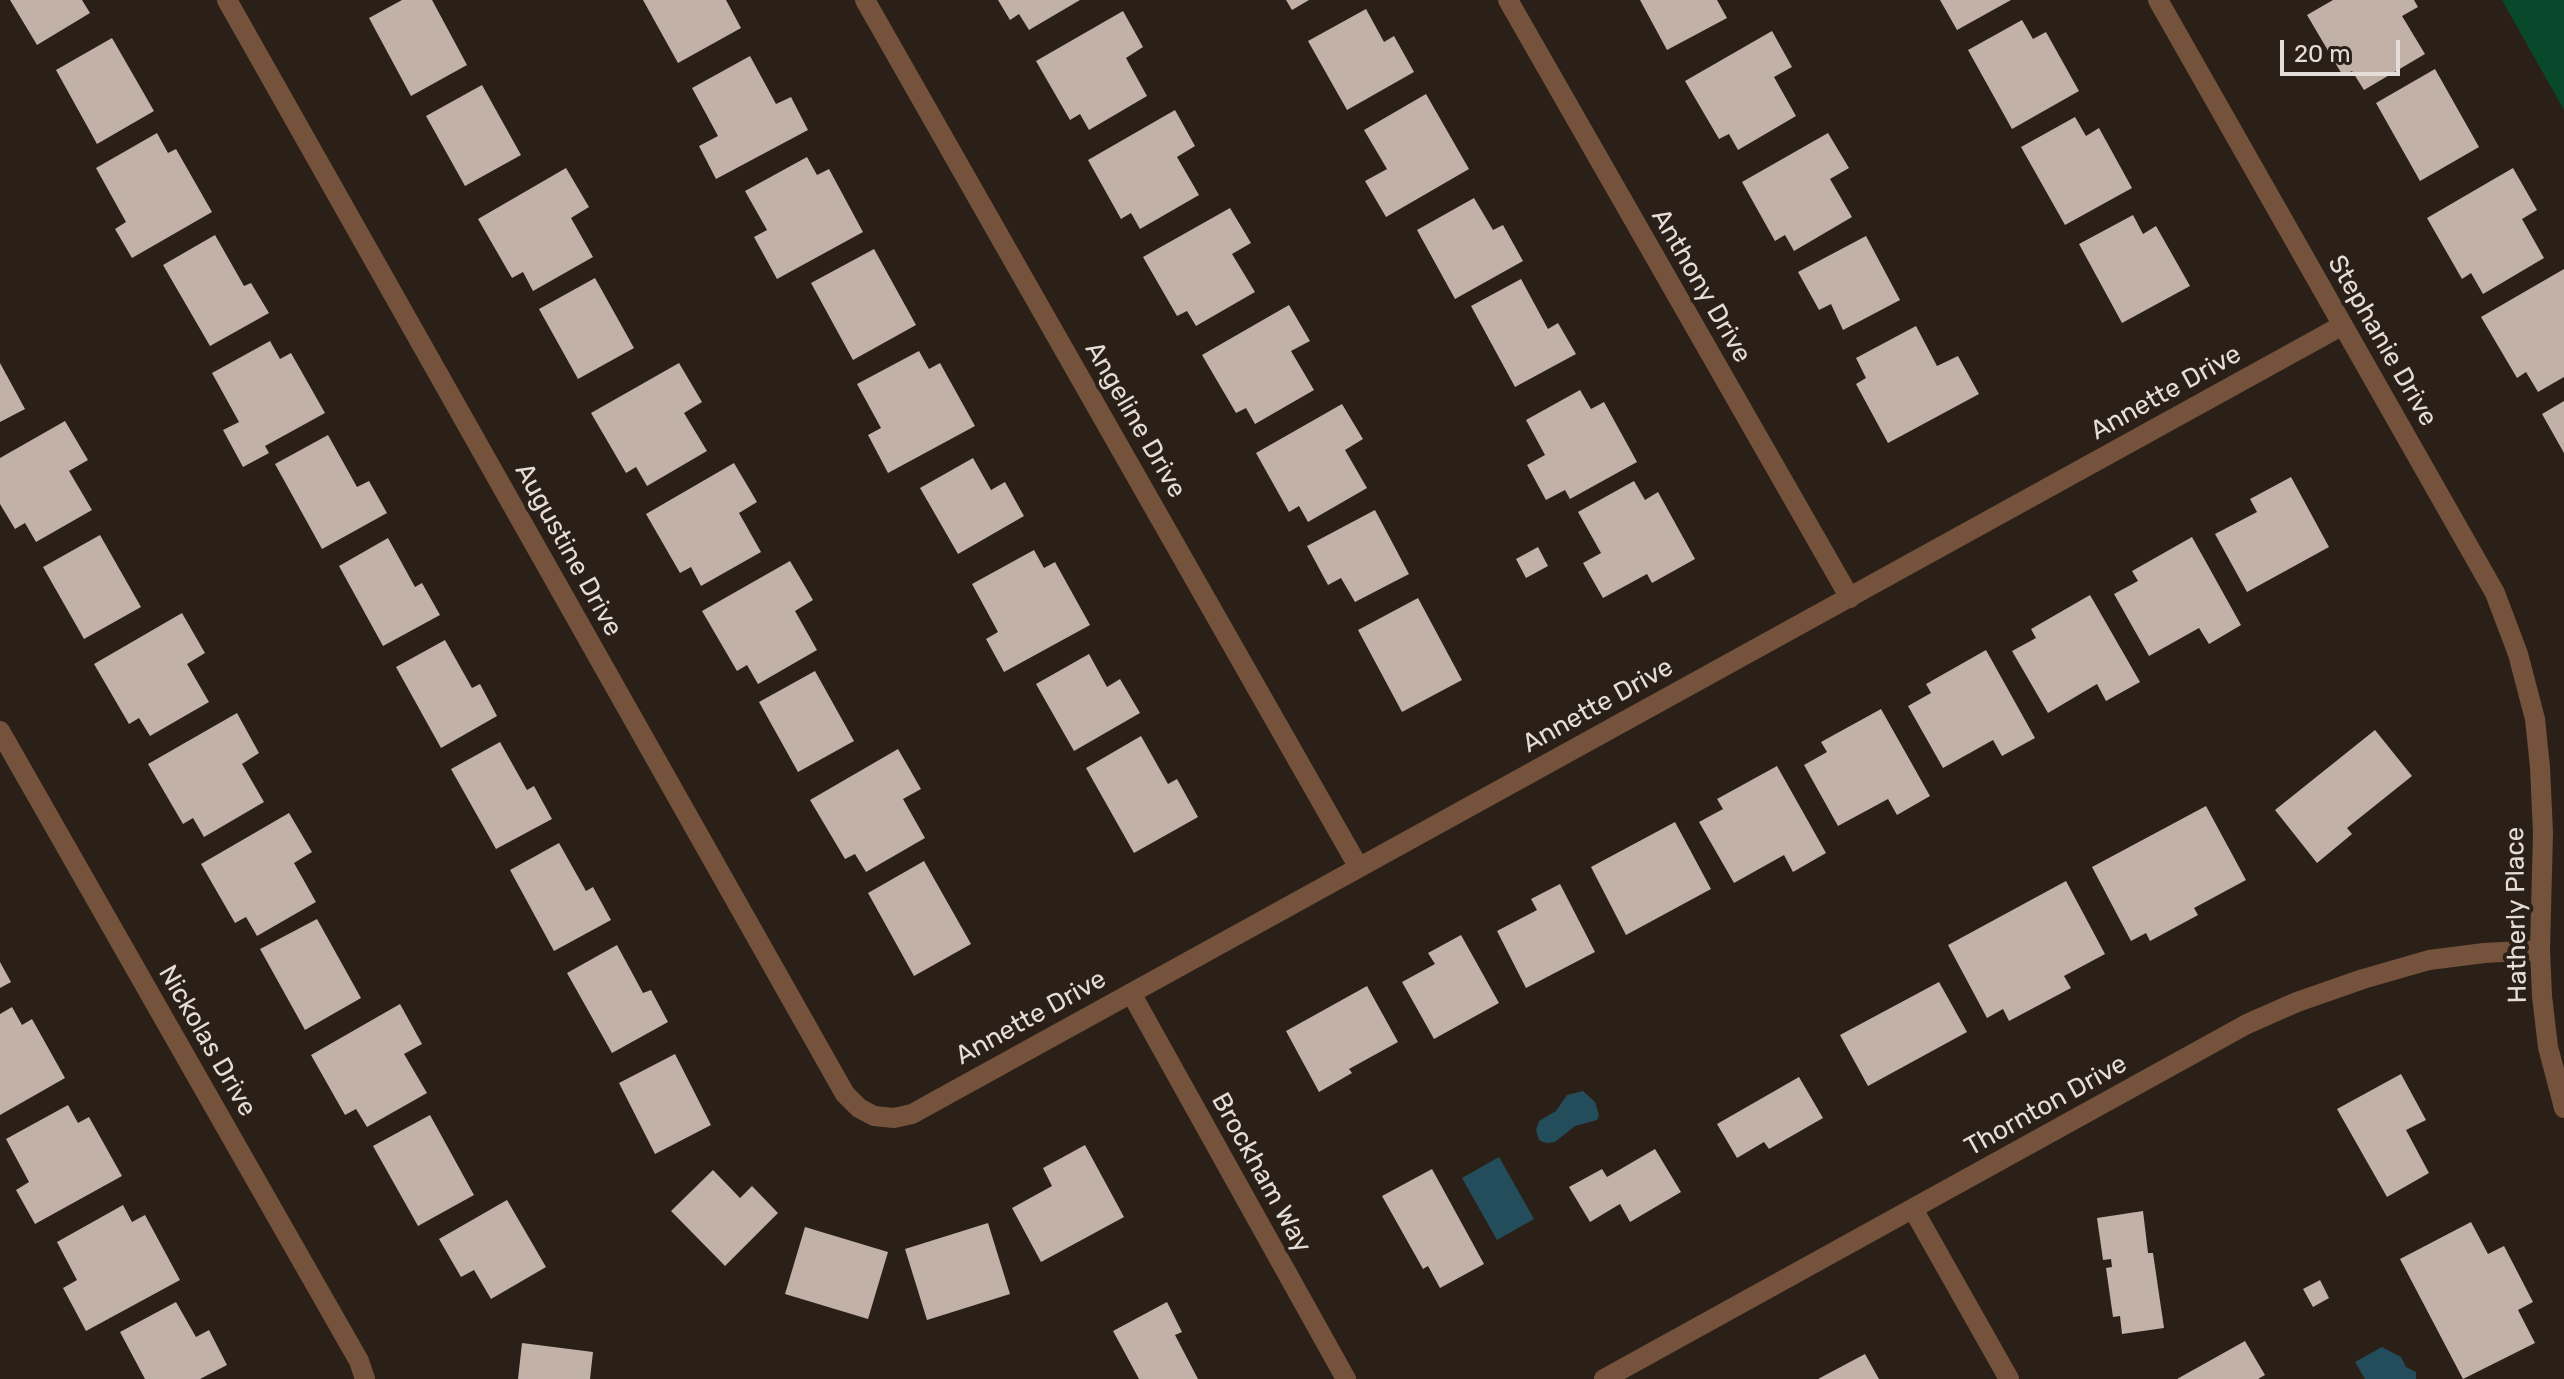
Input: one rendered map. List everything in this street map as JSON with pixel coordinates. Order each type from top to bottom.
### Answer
[{"type":"street","name":"Augustine Drive","points":[[227,0],[845,1094],[859,1108],[874,1116]]},
{"type":"street","name":"Angeline Drive","points":[[865,0],[1358,866]]},
{"type":"street","name":"Anthony Drive","points":[[1508,0],[1850,598]]},
{"type":"street","name":"Stephanie Drive","points":[[2158,0],[2495,593],[2518,654],[2535,719]]},
{"type":"street","name":"Annette Drive","points":[[874,1116],[894,1118],[912,1114],[2343,325]]},
{"type":"street","name":"Hatherly Place","points":[[2535,719],[2543,833],[2542,996],[2548,1047],[2564,1108]]},
{"type":"street","name":"Nickolas Drive","points":[[0,731],[359,1361],[365,1379]]},
{"type":"street","name":"Thornton Drive","points":[[1604,1379],[2247,1024],[2297,1002],[2429,960],[2540,950]]},
{"type":"street","name":"Brockham Way","points":[[1131,993],[1346,1379]]},
{"type":"street","points":[[1913,1209],[2009,1379]]},
{"type":"green space","points":[[2502,0],[2564,0],[2564,110]]},
{"type":"water","points":[[1583,1091],[1595,1102],[1599,1115],[1597,1120],[1575,1126],[1555,1142],[1539,1140],[1536,1130],[1539,1121],[1556,1111],[1567,1095]]},
{"type":"water","points":[[1499,1157],[1534,1219],[1497,1240],[1462,1178]]},
{"type":"water","points":[[2382,1347],[2401,1357],[2406,1367],[2416,1372],[2416,1379],[2365,1379],[2355,1362]]},
{"type":"building","points":[[10,0],[82,0],[90,13],[37,45]]},
{"type":"building","points":[[402,0],[432,0],[467,65],[411,96],[369,18]]},
{"type":"building","points":[[643,0],[726,0],[741,28],[678,63]]},
{"type":"building","points":[[998,0],[1080,0],[1029,30],[1019,14],[1010,20]]},
{"type":"building","points":[[1286,0],[1309,0],[1292,10]]},
{"type":"building","points":[[1640,0],[1717,0],[1727,18],[1667,50]]},
{"type":"building","points":[[1940,0],[2011,0],[1957,30]]},
{"type":"building","points":[[2333,0],[2414,0],[2418,7],[2402,16],[2425,54],[2364,90],[2352,71],[2343,76],[2307,15]]},
{"type":"building","points":[[1366,9],[1384,42],[1394,36],[1414,72],[1347,110],[1308,41]]},
{"type":"building","points":[[1123,11],[1143,47],[1126,58],[1147,96],[1089,130],[1080,114],[1070,120],[1036,61]]},
{"type":"building","points":[[2022,20],[2033,39],[2046,32],[2079,91],[2012,129],[1968,50]]},
{"type":"building","points":[[1772,31],[1792,67],[1774,77],[1796,116],[1738,150],[1729,134],[1719,139],[1685,81]]},
{"type":"building","points":[[112,38],[154,111],[97,144],[56,70]]},
{"type":"building","points":[[750,56],[776,104],[791,97],[808,130],[716,179],[699,146],[718,136],[692,88]]},
{"type":"building","points":[[2435,69],[2479,147],[2420,181],[2376,103]]},
{"type":"building","points":[[482,85],[521,155],[465,186],[426,116]]},
{"type":"building","points":[[1426,94],[1469,169],[1386,217],[1365,181],[1387,169],[1364,130]]},
{"type":"building","points":[[1175,110],[1195,146],[1177,157],[1199,195],[1140,229],[1131,213],[1121,219],[1088,160]]},
{"type":"building","points":[[2075,117],[2086,136],[2099,128],[2132,188],[2065,225],[2021,147]]},
{"type":"building","points":[[157,133],[168,153],[176,149],[212,212],[132,258],[115,229],[126,222],[96,168]]},
{"type":"building","points":[[1828,133],[1849,168],[1830,179],[1852,217],[1794,251],[1785,235],[1775,241],[1742,182]]},
{"type":"building","points":[[807,157],[817,175],[829,169],[863,232],[777,279],[754,237],[767,230],[745,191]]},
{"type":"building","points":[[566,168],[589,207],[571,218],[593,257],[533,291],[523,272],[512,278],[478,219]]},
{"type":"building","points":[[2513,168],[2537,210],[2522,219],[2544,258],[2483,294],[2471,273],[2462,279],[2427,218]]},
{"type":"building","points":[[1474,198],[1493,230],[1503,225],[1523,261],[1455,299],[1417,230]]},
{"type":"building","points":[[1230,208],[1251,243],[1232,254],[1255,292],[1196,326],[1187,311],[1177,316],[1143,257]]},
{"type":"building","points":[[2133,215],[2143,234],[2156,226],[2190,286],[2122,323],[2079,244]]},
{"type":"building","points":[[215,235],[244,286],[251,283],[269,313],[210,346],[163,265]]},
{"type":"building","points":[[1866,236],[1900,300],[1843,330],[1831,304],[1819,310],[1798,272]]},
{"type":"building","points":[[874,249],[916,325],[853,360],[811,283]]},
{"type":"building","points":[[2564,269],[2564,377],[2538,392],[2526,372],[2517,378],[2481,317]]},
{"type":"building","points":[[595,278],[634,348],[578,379],[539,309]]},
{"type":"building","points":[[1521,279],[1548,329],[1558,323],[1576,354],[1515,387],[1471,306]]},
{"type":"building","points":[[1289,305],[1310,341],[1291,351],[1314,390],[1255,424],[1246,408],[1236,413],[1202,355]]},
{"type":"building","points":[[1916,326],[1937,366],[1958,356],[1979,394],[1888,443],[1856,384],[1866,378],[1856,358]]},
{"type":"building","points":[[270,341],[280,359],[291,353],[325,413],[265,446],[269,453],[243,467],[223,430],[239,422],[212,373]]},
{"type":"building","points":[[919,351],[929,369],[940,363],[975,426],[888,473],[868,435],[881,428],[857,384]]},
{"type":"building","points":[[0,363],[25,409],[0,422]]},
{"type":"building","points":[[679,363],[702,402],[684,413],[707,451],[647,486],[636,467],[626,473],[591,413]]},
{"type":"building","points":[[1580,390],[1591,409],[1604,402],[1637,462],[1570,499],[1565,490],[1546,500],[1527,465],[1545,455],[1526,420]]},
{"type":"building","points":[[2564,401],[2564,453],[2542,414]]},
{"type":"building","points":[[1342,404],[1363,439],[1345,450],[1367,488],[1308,522],[1299,506],[1289,512],[1256,453]]},
{"type":"building","points":[[65,421],[88,460],[69,471],[92,510],[36,542],[25,523],[15,529],[0,504],[0,458]]},
{"type":"building","points":[[328,435],[357,487],[369,481],[387,513],[322,549],[275,464]]},
{"type":"building","points":[[973,458],[991,490],[1005,482],[1024,516],[958,554],[920,488]]},
{"type":"building","points":[[734,463],[757,502],[739,513],[761,552],[701,586],[691,567],[680,573],[646,514]]},
{"type":"building","points":[[2291,477],[2329,547],[2247,592],[2215,534],[2257,512],[2250,499]]},
{"type":"building","points":[[1634,481],[1645,500],[1658,492],[1695,559],[1652,583],[1647,574],[1603,598],[1583,563],[1601,553],[1578,512]]},
{"type":"building","points":[[1375,510],[1409,574],[1355,602],[1341,578],[1328,585],[1307,546]]},
{"type":"building","points":[[100,535],[141,607],[84,639],[43,567]]},
{"type":"building","points":[[2192,537],[2241,625],[2209,644],[2199,628],[2149,656],[2114,594],[2138,581],[2132,571]]},
{"type":"building","points":[[388,538],[415,587],[422,583],[440,615],[383,646],[339,566]]},
{"type":"building","points":[[1538,547],[1548,566],[1526,578],[1516,559]]},
{"type":"building","points":[[1034,550],[1044,568],[1055,562],[1090,625],[1004,672],[986,639],[998,632],[972,584]]},
{"type":"building","points":[[790,561],[813,600],[795,611],[817,650],[758,684],[747,665],[737,671],[702,611]]},
{"type":"building","points":[[2090,595],[2140,682],[2106,701],[2097,684],[2048,713],[2012,651],[2036,638],[2031,629]]},
{"type":"building","points":[[1418,598],[1462,680],[1402,712],[1358,630]]},
{"type":"building","points":[[182,613],[205,653],[187,664],[209,702],[150,736],[139,718],[129,724],[94,664]]},
{"type":"building","points":[[445,640],[472,688],[480,684],[497,716],[441,748],[396,667]]},
{"type":"building","points":[[1986,650],[2035,738],[2002,756],[1993,740],[1943,768],[1908,706],[1931,693],[1926,684]]},
{"type":"building","points":[[1089,654],[1107,687],[1120,679],[1140,713],[1074,751],[1036,684]]},
{"type":"building","points":[[815,671],[854,741],[798,772],[759,702]]},
{"type":"building","points":[[1881,709],[1930,796],[1897,815],[1888,799],[1838,826],[1804,765],[1827,752],[1821,742]]},
{"type":"building","points":[[237,713],[259,753],[242,764],[264,802],[204,837],[193,818],[183,824],[148,764]]},
{"type":"building","points":[[2375,730],[2412,776],[2347,828],[2352,834],[2317,863],[2275,810]]},
{"type":"building","points":[[1141,736],[1168,784],[1177,779],[1198,817],[1134,853],[1086,768]]},
{"type":"building","points":[[500,742],[527,790],[534,786],[552,819],[496,849],[451,769]]},
{"type":"building","points":[[898,749],[921,789],[903,799],[925,838],[866,872],[855,854],[845,859],[810,800]]},
{"type":"building","points":[[1777,766],[1826,853],[1793,872],[1784,855],[1734,883],[1699,822],[1723,809],[1717,799]]},
{"type":"building","points":[[2206,806],[2246,880],[2194,908],[2198,915],[2150,941],[2146,933],[2131,941],[2092,867]]},
{"type":"building","points":[[289,813],[312,852],[294,863],[316,902],[257,936],[246,917],[235,923],[201,864]]},
{"type":"building","points":[[1675,822],[1711,889],[1626,935],[1591,867]]},
{"type":"building","points":[[559,843],[586,891],[593,887],[611,920],[554,951],[510,870]]},
{"type":"building","points":[[924,861],[971,944],[914,976],[868,893]]},
{"type":"building","points":[[2066,881],[2105,954],[2064,976],[2071,988],[2009,1021],[2003,1009],[1987,1018],[1948,945]]},
{"type":"building","points":[[1560,884],[1595,952],[1526,988],[1497,931],[1537,910],[1531,899]]},
{"type":"building","points":[[317,919],[361,998],[305,1030],[260,949]]},
{"type":"building","points":[[1461,935],[1499,1003],[1434,1039],[1402,982],[1435,964],[1428,953]]},
{"type":"building","points":[[617,945],[643,993],[651,990],[668,1022],[612,1053],[567,973]]},
{"type":"building","points":[[0,962],[11,982],[0,988]]},
{"type":"building","points":[[1939,982],[1967,1032],[1868,1086],[1840,1035]]},
{"type":"building","points":[[1367,986],[1398,1042],[1349,1069],[1352,1073],[1319,1092],[1286,1031]]},
{"type":"building","points":[[400,1004],[422,1044],[404,1054],[427,1093],[367,1127],[356,1109],[345,1115],[311,1055]]},
{"type":"building","points":[[12,1007],[22,1025],[32,1019],[65,1078],[0,1115],[0,1014]]},
{"type":"building","points":[[675,1054],[711,1125],[655,1154],[619,1083]]},
{"type":"building","points":[[2401,1074],[2426,1120],[2406,1130],[2429,1173],[2387,1197],[2337,1109]]},
{"type":"building","points":[[1799,1077],[1823,1118],[1769,1149],[1764,1142],[1737,1158],[1717,1124]]},
{"type":"building","points":[[68,1105],[78,1123],[89,1117],[122,1176],[35,1224],[16,1190],[29,1182],[6,1139]]},
{"type":"building","points":[[430,1115],[474,1195],[418,1226],[373,1146]]},
{"type":"building","points":[[1085,1145],[1124,1217],[1041,1262],[1012,1208],[1052,1186],[1043,1168]]},
{"type":"building","points":[[1655,1149],[1681,1192],[1630,1222],[1620,1204],[1590,1222],[1569,1187],[1602,1169],[1607,1177]]},
{"type":"building","points":[[1432,1169],[1484,1264],[1440,1288],[1428,1266],[1423,1269],[1382,1196]]},
{"type":"building","points":[[713,1170],[740,1198],[752,1186],[778,1213],[725,1266],[671,1211]]},
{"type":"building","points":[[507,1200],[546,1267],[491,1299],[474,1270],[461,1277],[439,1239]]},
{"type":"building","points":[[123,1205],[132,1222],[145,1215],[180,1280],[86,1331],[63,1288],[77,1280],[57,1242]]},
{"type":"building","points":[[2143,1211],[2148,1253],[2153,1253],[2164,1328],[2122,1334],[2120,1316],[2113,1317],[2106,1268],[2112,1267],[2111,1259],[2103,1260],[2097,1218]]},
{"type":"building","points":[[2471,1222],[2488,1254],[2504,1246],[2533,1302],[2518,1310],[2535,1343],[2463,1379],[2400,1259]]},
{"type":"building","points":[[988,1223],[1010,1294],[927,1320],[905,1249]]},
{"type":"building","points":[[805,1227],[888,1252],[868,1319],[785,1294]]},
{"type":"building","points":[[2320,1280],[2329,1298],[2313,1307],[2303,1289]]},
{"type":"building","points":[[176,1302],[196,1337],[209,1330],[227,1365],[200,1379],[145,1379],[120,1332]]},
{"type":"building","points":[[1167,1302],[1182,1332],[1175,1335],[1198,1379],[1139,1379],[1113,1331]]},
{"type":"building","points":[[2245,1341],[2265,1375],[2258,1379],[2177,1379]]},
{"type":"building","points":[[522,1343],[593,1352],[590,1379],[518,1379]]},
{"type":"building","points":[[1865,1354],[1879,1379],[1818,1379]]}]
